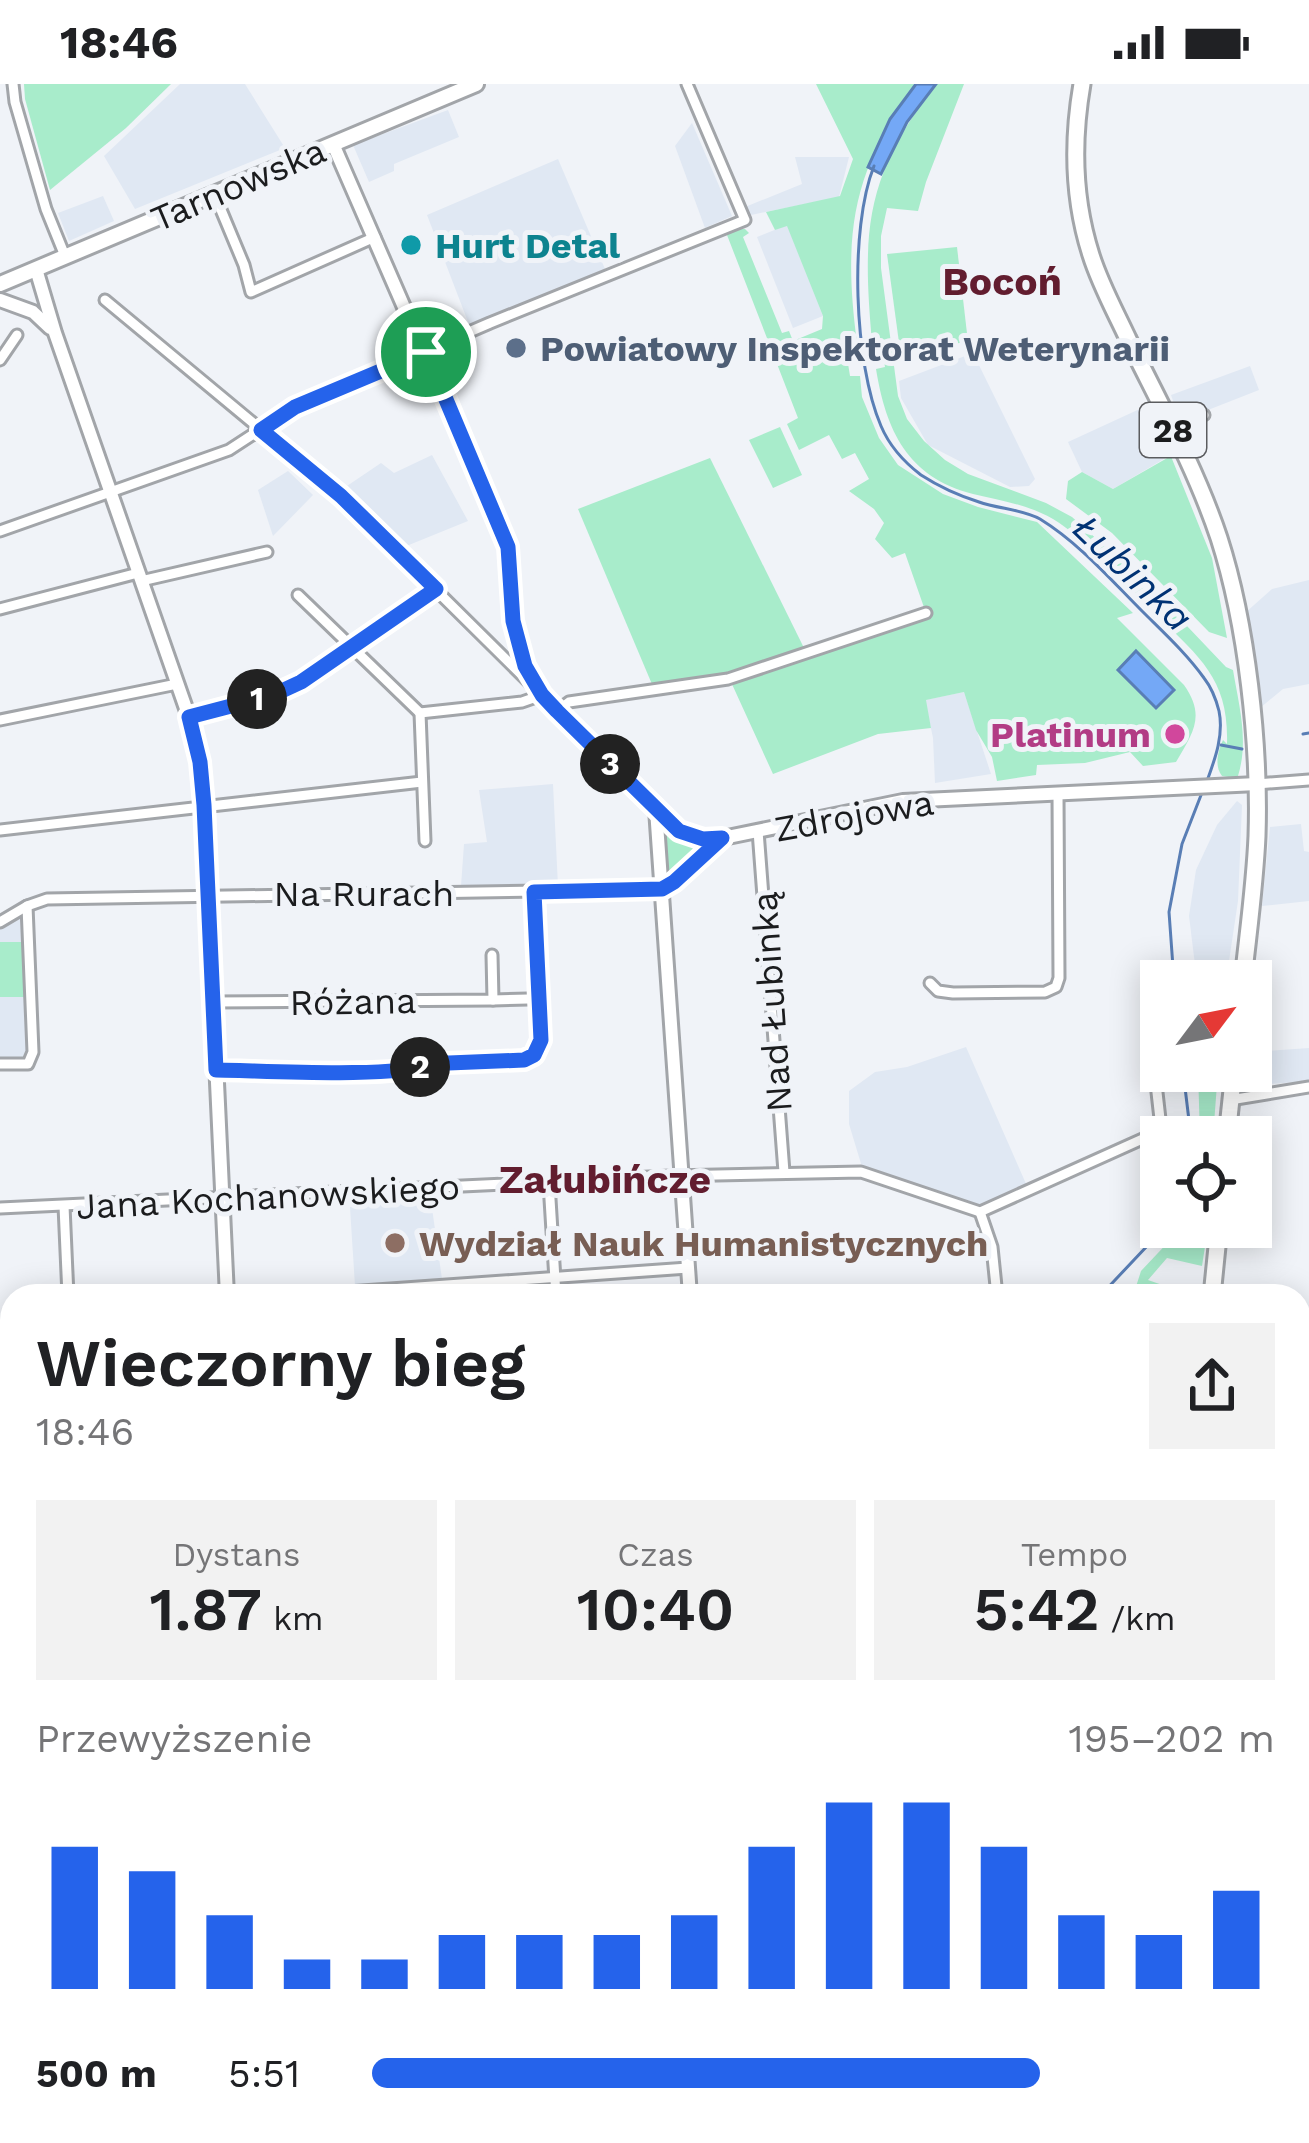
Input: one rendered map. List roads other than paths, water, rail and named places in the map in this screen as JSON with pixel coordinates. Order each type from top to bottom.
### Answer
[{"type":"main road","name":"Tarnowska","points":[[0,284],[476,84]]},
{"type":"main road","name":"28","points":[[1082,84],[1075,165],[1091,257],[1202,494],[1232,586],[1255,734],[1257,784],[1246,960]]},
{"type":"main road","points":[[1229,1116],[1231,1092]]},
{"type":"main road","points":[[1213,1284],[1217,1248]]},
{"type":"street","points":[[13,84],[46,209],[65,256]]},
{"type":"street","points":[[0,531],[229,450],[295,407],[745,220],[687,84]]},
{"type":"street","points":[[334,144],[508,547],[519,648],[542,695],[522,703],[420,713]]},
{"type":"street","points":[[214,194],[251,292],[376,237]]},
{"type":"street","points":[[36,269],[189,717],[200,762],[226,1284]]},
{"type":"street","points":[[0,300],[33,312],[55,333]]},
{"type":"street","name":"Zdrojowa","points":[[105,300],[341,496],[687,835],[722,838],[903,801],[1309,780]]},
{"type":"street","points":[[0,360],[17,335]]},
{"type":"street","points":[[1172,429],[1204,415]]},
{"type":"street","points":[[0,609],[267,552]]},
{"type":"street","points":[[189,717],[273,695],[301,682],[436,589]]},
{"type":"street","points":[[298,596],[420,713],[425,841]]},
{"type":"street","points":[[557,711],[569,702],[728,679],[926,613]]},
{"type":"street","points":[[0,720],[177,684]]},
{"type":"street","points":[[0,830],[422,782]]},
{"type":"street","points":[[930,983],[938,991],[952,993],[1046,992],[1056,987],[1058,794]]},
{"type":"street","points":[[656,808],[689,1284]]},
{"type":"street","name":"Nad Łubinką","points":[[758,831],[784,1172]]},
{"type":"street","points":[[662,889],[722,838]]},
{"type":"street","name":"Na Rurach","points":[[0,922],[47,899],[662,889]]},
{"type":"street","points":[[216,1070],[380,1072],[424,1064],[524,1060],[534,1055],[541,1040],[534,892]]},
{"type":"street","points":[[0,1064],[28,1064],[32,1055],[27,905]]},
{"type":"street","points":[[492,955],[493,1000]]},
{"type":"street","name":"Różana","points":[[212,1002],[528,999]]},
{"type":"street","points":[[1230,1100],[1309,1088]]},
{"type":"street","points":[[996,1284],[992,1246],[980,1212],[1158,1132],[1157,1092]]},
{"type":"street","name":"Jana Kochanowskiego","points":[[0,1208],[861,1172],[980,1212]]},
{"type":"street","points":[[549,1183],[555,1284]]},
{"type":"street","points":[[64,1206],[67,1284]]},
{"type":"street","points":[[467,1284],[688,1268]]},
{"type":"water","points":[[916,84],[936,84],[907,122],[881,174],[868,167],[890,119]]},
{"type":"water","points":[[1136,651],[1174,690],[1156,708],[1118,670]]},
{"type":"waterway","name":"Łubinka","points":[[874,166],[861,224],[858,296],[865,368],[884,433],[909,465],[935,483],[979,502],[1033,516],[1054,529],[1094,562],[1182,651],[1209,685],[1219,711],[1220,738],[1207,781]]},
{"type":"waterway","points":[[1303,734],[1309,733]]},
{"type":"waterway","points":[[1221,745],[1242,749]]},
{"type":"waterway","name":"Łubinka","points":[[1172,960],[1169,912],[1182,844],[1203,790]]},
{"type":"waterway","name":"Łubinka","points":[[1186,1092],[1188,1116]]},
{"type":"waterway","name":"Łubinka","points":[[1111,1284],[1145,1248]]},
{"type":"place","name":"Hurt Detal","points":[[411,245]]},
{"type":"place","name":"Powiatowy Inspektorat Weterynarii","points":[[516,348]]},
{"type":"place","name":"Platinum","points":[[1175,734]]},
{"type":"place","name":"Wydział Nauk Humanistycznych","points":[[395,1243]]},
{"type":"district","name":"Bocoń","points":[[1002,281]]},
{"type":"district","name":"Załubińcze","points":[[605,1179]]}]
